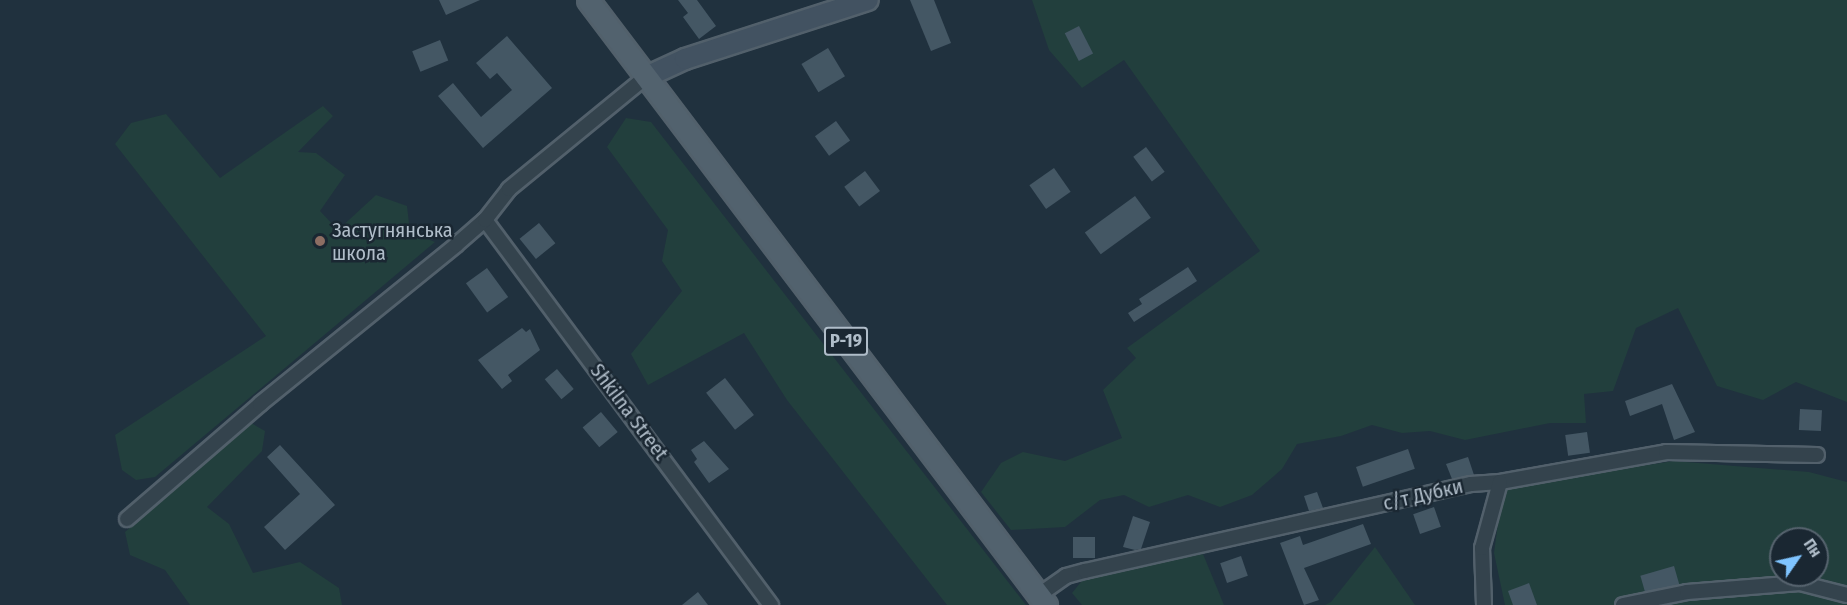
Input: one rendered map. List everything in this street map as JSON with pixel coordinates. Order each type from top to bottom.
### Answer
[{"type":"main road","name":"Р-19","points":[[588,0],[1042,600]]},
{"type":"street","points":[[128,519],[260,404],[485,220],[508,189],[646,77],[685,59],[868,0]]},
{"type":"street","name":"Shkilna Street","points":[[485,220],[771,605]]},
{"type":"street","name":"с/т Дубки","points":[[1042,600],[1066,576],[1471,484],[1500,482],[1666,452],[1817,455]]},
{"type":"street","points":[[1484,605],[1482,548],[1500,482]]},
{"type":"street","points":[[1623,605],[1701,591],[1800,583],[1847,595]]},
{"type":"green space","points":[[1032,0],[1847,0],[1847,402],[1796,382],[1763,400],[1717,386],[1678,308],[1636,328],[1613,391],[1584,394],[1586,423],[1550,423],[1465,440],[1430,431],[1402,433],[1372,425],[1341,436],[1297,444],[1282,469],[1252,495],[1220,507],[1188,495],[1149,507],[1124,495],[1100,500],[1065,527],[1011,530],[981,492],[1001,463],[1023,452],[1065,461],[1122,438],[1103,390],[1136,358],[1127,348],[1260,251],[1124,60],[1082,88],[1049,50]]},
{"type":"green space","points":[[323,106],[333,116],[298,152],[316,153],[345,175],[320,211],[338,230],[376,195],[407,206],[410,232],[435,242],[155,477],[136,480],[122,470],[115,435],[266,336],[115,144],[131,123],[166,114],[220,178]]},
{"type":"green space","points":[[626,118],[651,122],[1026,605],[947,605],[787,400],[744,333],[648,385],[631,354],[682,291],[662,261],[668,230],[607,147]]},
{"type":"green space","points":[[251,423],[265,431],[262,451],[207,507],[229,524],[253,573],[300,562],[339,588],[342,605],[190,605],[165,570],[130,555],[125,532]]},
{"type":"green space","points":[[1674,461],[1809,472],[1847,482],[1847,605],[1505,605],[1494,553],[1503,487]]},
{"type":"green space","points":[[1375,547],[1415,605],[1325,605],[1331,602]]},
{"type":"green space","points":[[1203,554],[1224,605],[1082,605],[1072,593],[1085,577]]},
{"type":"building","points":[[439,0],[480,0],[446,15]]},
{"type":"building","points":[[678,0],[697,0],[716,26],[699,39],[683,17],[688,13]]},
{"type":"building","points":[[910,0],[934,0],[951,43],[931,51]]},
{"type":"building","points":[[1079,26],[1093,54],[1079,61],[1065,33]]},
{"type":"building","points":[[507,36],[552,88],[483,148],[438,96],[453,83],[481,117],[512,90],[497,73],[490,79],[476,63]]},
{"type":"building","points":[[440,40],[448,60],[420,72],[412,51]]},
{"type":"building","points":[[828,48],[845,76],[818,92],[801,64]]},
{"type":"building","points":[[836,121],[850,140],[829,156],[815,136]]},
{"type":"building","points":[[1146,147],[1165,172],[1152,181],[1133,157]]},
{"type":"building","points":[[1054,168],[1071,192],[1046,209],[1029,185]]},
{"type":"building","points":[[865,171],[880,191],[859,207],[844,187]]},
{"type":"building","points":[[1135,196],[1151,218],[1101,254],[1085,232]]},
{"type":"building","points":[[539,223],[555,243],[536,259],[520,239]]},
{"type":"building","points":[[1188,267],[1197,281],[1134,322],[1128,313],[1142,304],[1139,299]]},
{"type":"building","points":[[487,268],[508,297],[487,312],[466,283]]},
{"type":"building","points":[[522,328],[526,332],[530,329],[540,350],[508,375],[512,381],[502,389],[478,360]]},
{"type":"building","points":[[557,369],[574,389],[561,399],[545,379]]},
{"type":"building","points":[[725,378],[754,415],[735,430],[706,393]]},
{"type":"building","points":[[1672,384],[1695,432],[1674,440],[1662,404],[1630,416],[1625,401]]},
{"type":"building","points":[[1800,409],[1822,410],[1821,431],[1799,430]]},
{"type":"building","points":[[601,412],[618,432],[599,447],[583,427]]},
{"type":"building","points":[[1587,432],[1590,453],[1568,456],[1565,435]]},
{"type":"building","points":[[704,441],[729,469],[709,483],[694,462],[697,459],[691,450]]},
{"type":"building","points":[[280,445],[335,505],[285,550],[264,527],[300,494],[267,457]]},
{"type":"building","points":[[1408,449],[1415,469],[1363,487],[1356,467]]},
{"type":"building","points":[[1468,457],[1474,475],[1452,479],[1446,464]]},
{"type":"building","points":[[1317,492],[1323,508],[1309,511],[1304,496]]},
{"type":"building","points":[[1434,507],[1441,527],[1420,534],[1413,514]]},
{"type":"building","points":[[1133,516],[1150,522],[1141,549],[1135,550],[1123,547]]},
{"type":"building","points":[[1363,524],[1371,544],[1304,568],[1319,600],[1304,605],[1280,543],[1300,536],[1303,545]]},
{"type":"building","points":[[1073,537],[1095,537],[1095,558],[1073,558]]},
{"type":"building","points":[[1241,556],[1248,576],[1227,583],[1220,563]]},
{"type":"building","points":[[1674,566],[1679,584],[1646,594],[1640,576]]},
{"type":"building","points":[[1529,583],[1537,605],[1513,605],[1508,591]]},
{"type":"building","points":[[698,592],[708,605],[682,605]]},
{"type":"place","name":"Застугнянська школа","points":[[320,241]]}]
